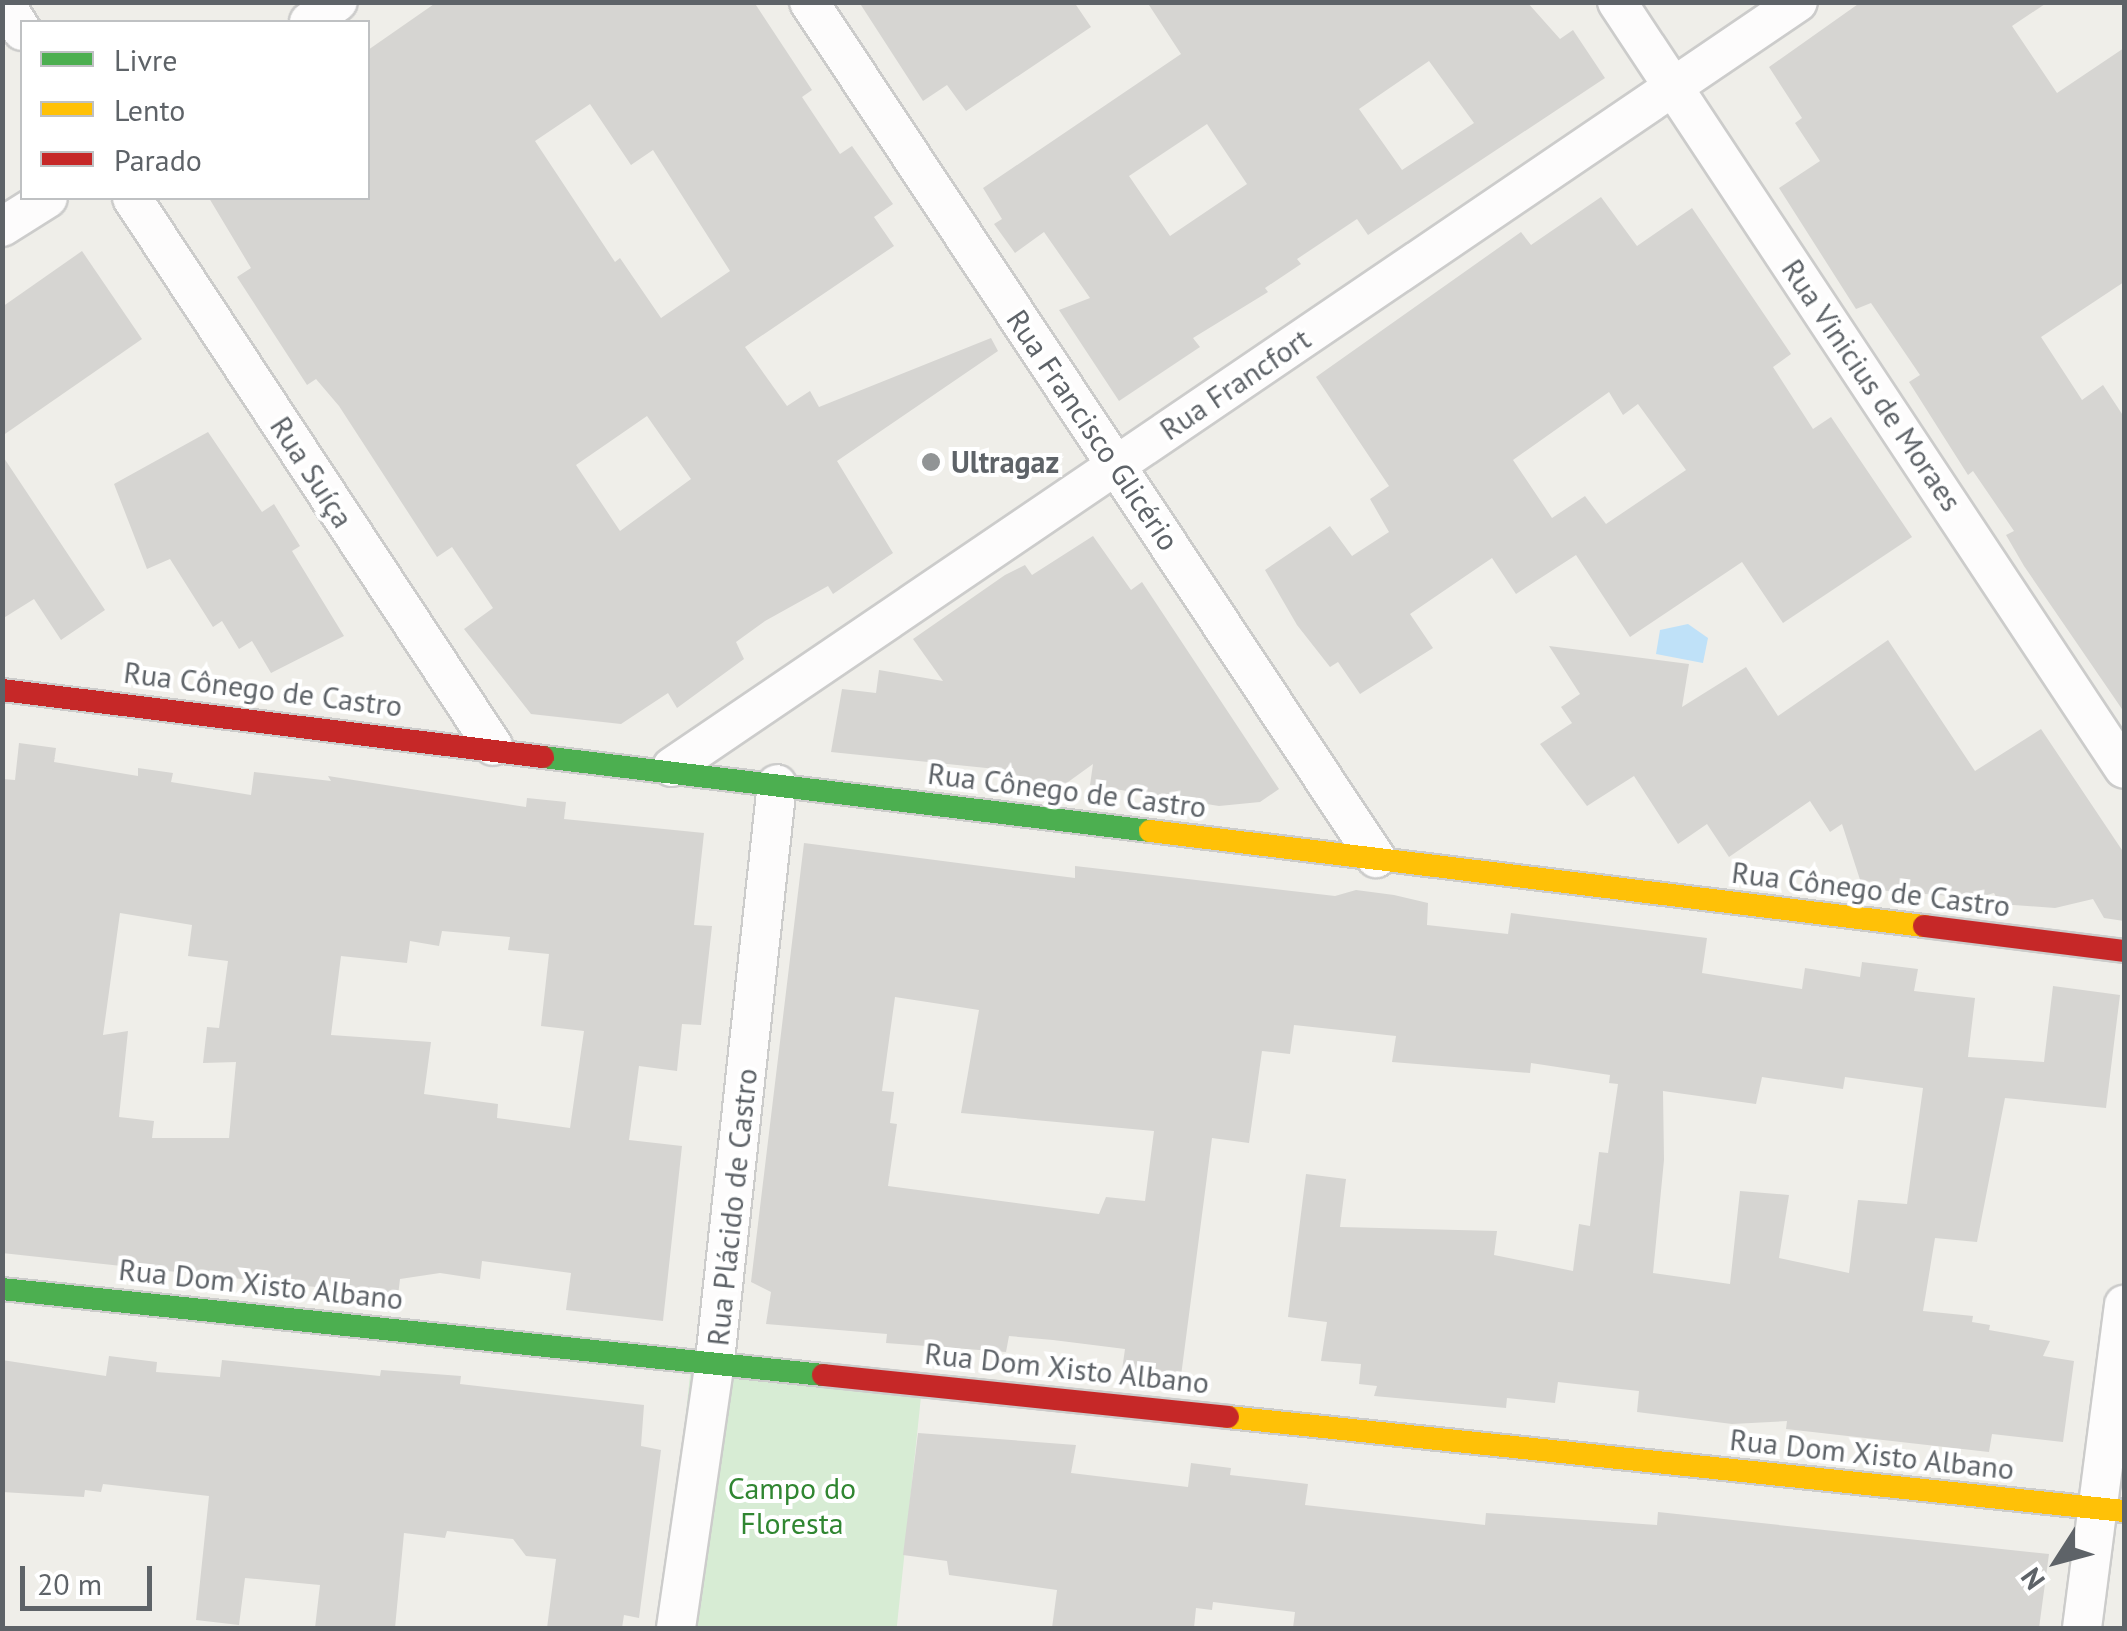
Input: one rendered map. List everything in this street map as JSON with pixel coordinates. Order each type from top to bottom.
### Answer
[{"type":"main road","name":"Rua Cônego de Castro","points":[[2,690],[672,767],[777,784],[2124,951]]},
{"type":"main road","name":"Rua Dom Xisto Albano","points":[[2,1288],[715,1360],[2110,1510]]},
{"type":"street","points":[[4,2],[20,28]]},
{"type":"street","points":[[311,20],[338,2]]},
{"type":"street","name":"Rua Francisco Glicério","points":[[809,2],[1376,858]]},
{"type":"street","name":"Rua Vinicius de Moraes","points":[[1617,2],[2114,726],[2124,769]]},
{"type":"street","name":"Rua Francfort","points":[[672,767],[1798,2]]},
{"type":"street","points":[[2,227],[45,200]]},
{"type":"street","name":"Rua Suíça","points":[[133,200],[492,746]]},
{"type":"street","name":"Rua Plácido de Castro","points":[[676,1628],[715,1360],[777,784]]},
{"type":"street","points":[[2082,1628],[2110,1510],[2124,1304]]},
{"type":"green space","name":"Campo do Floresta","points":[[692,1356],[923,1380],[897,1628],[663,1628]]},
{"type":"water","points":[[1688,624],[1708,638],[1703,663],[1656,654],[1660,630]]},
{"type":"building","points":[[437,2],[754,2],[812,90],[802,97],[840,154],[852,146],[893,204],[874,217],[894,246],[745,347],[787,406],[810,391],[819,407],[991,338],[998,351],[837,461],[893,553],[833,594],[828,586],[765,621],[736,642],[744,659],[677,708],[668,693],[621,724],[531,714],[464,629],[493,608],[452,547],[437,557],[339,406],[316,379],[307,385],[237,277],[251,268],[210,200],[370,200],[370,49]],"holes":[[[590,104],[631,165],[653,150],[730,271],[661,318],[620,258],[615,262],[535,141]],[[647,416],[691,479],[620,531],[576,465]]]},
{"type":"building","points":[[859,2],[1074,2],[1091,27],[966,111],[947,85],[923,101]]},
{"type":"building","points":[[1147,2],[1527,2],[1560,39],[1573,30],[1605,78],[1368,235],[1357,219],[1297,259],[1301,264],[1265,288],[1268,292],[1193,338],[1200,347],[1119,401],[1059,310],[1090,298],[1044,232],[1015,253],[994,224],[1002,219],[983,188],[1181,54]],"holes":[[[1429,61],[1474,123],[1402,170],[1359,109]],[[1207,124],[1247,184],[1170,236],[1129,176]]]},
{"type":"building","points":[[1861,2],[2048,2],[2012,26],[2057,93],[2124,48],[2124,282],[2041,337],[2082,400],[2103,385],[2124,417],[2124,712],[2024,566],[2006,535],[2014,531],[1973,471],[1968,475],[1909,382],[1920,375],[1871,303],[1856,309],[1779,188],[1820,161],[1795,123],[1802,118],[1769,67]]},
{"type":"building","points":[[1601,197],[1637,246],[1692,208],[1791,354],[1773,367],[1813,429],[1831,417],[1912,537],[1783,623],[1742,562],[1630,637],[1576,555],[1516,594],[1492,558],[1410,614],[1433,648],[1360,694],[1338,662],[1330,667],[1297,625],[1265,570],[1330,526],[1352,556],[1389,532],[1370,499],[1389,486],[1316,377],[1521,232],[1531,245]],"holes":[[[1609,392],[1623,415],[1638,404],[1686,470],[1606,524],[1585,496],[1552,518],[1513,460]]]},
{"type":"building","points":[[82,251],[142,339],[2,436],[2,307]]},
{"type":"building","points":[[208,432],[262,512],[274,504],[300,546],[292,551],[344,636],[271,673],[252,641],[239,649],[222,621],[213,627],[170,559],[147,569],[114,484]]},
{"type":"building","points":[[2,455],[105,610],[61,640],[34,599],[2,619]]},
{"type":"building","points":[[1093,536],[1131,590],[1142,582],[1279,789],[1260,802],[1219,806],[1090,785],[1093,764],[1057,790],[1016,784],[996,769],[831,752],[842,689],[876,693],[879,670],[943,681],[913,639],[1005,575],[1025,565],[1032,575]]},
{"type":"building","points":[[1888,640],[1975,771],[2041,729],[2124,853],[2124,921],[2104,918],[2093,899],[2055,908],[2000,904],[1994,893],[1976,898],[1863,889],[1842,824],[1830,832],[1810,801],[1729,857],[1707,824],[1678,844],[1634,776],[1587,806],[1540,744],[1572,723],[1561,707],[1580,694],[1549,646],[1689,664],[1682,707],[1746,667],[1778,716]]},
{"type":"building","points":[[19,743],[56,748],[54,762],[138,776],[138,768],[173,773],[171,782],[251,795],[254,772],[331,781],[328,776],[526,807],[527,798],[566,802],[564,819],[704,833],[694,925],[712,926],[701,1025],[682,1024],[677,1071],[639,1066],[629,1140],[682,1146],[663,1321],[566,1310],[571,1273],[482,1261],[480,1279],[440,1273],[400,1279],[398,1296],[2,1253],[2,779],[15,780]],"holes":[[[120,913],[192,925],[188,956],[228,961],[219,1028],[207,1027],[203,1063],[236,1062],[229,1138],[152,1138],[154,1121],[119,1117],[128,1031],[103,1035]],[[442,931],[510,937],[508,950],[549,954],[541,1026],[584,1031],[570,1128],[497,1118],[498,1104],[424,1094],[431,1042],[331,1035],[341,956],[407,963],[410,941],[439,946]]]},
{"type":"building","points":[[804,843],[1075,878],[1075,866],[1335,896],[1356,890],[1428,903],[1427,925],[1508,934],[1511,913],[1707,938],[1702,973],[1802,989],[1805,968],[1860,977],[1862,962],[1918,969],[1914,991],[1975,998],[1968,1057],[2044,1062],[2053,986],[2120,995],[2106,1108],[2005,1098],[1977,1242],[1935,1238],[1923,1311],[1973,1316],[1972,1322],[1990,1325],[1989,1330],[2050,1341],[2043,1356],[2074,1361],[2063,1442],[1992,1434],[1989,1452],[1786,1429],[1787,1421],[1732,1424],[1637,1412],[1639,1391],[1558,1382],[1555,1403],[1507,1398],[1506,1408],[1374,1396],[1377,1386],[1359,1384],[1361,1364],[1321,1361],[1327,1322],[1288,1317],[1306,1174],[1346,1179],[1340,1227],[1497,1231],[1494,1255],[1573,1271],[1579,1224],[1590,1226],[1599,1152],[1608,1153],[1618,1084],[1609,1083],[1610,1075],[1531,1063],[1530,1073],[1392,1062],[1396,1036],[1294,1025],[1290,1054],[1262,1051],[1249,1143],[1212,1138],[1181,1376],[1122,1370],[1125,1349],[1009,1336],[1006,1352],[886,1343],[887,1334],[766,1324],[771,1292],[751,1282]],"holes":[[[895,997],[979,1010],[961,1113],[1154,1131],[1145,1201],[1106,1197],[1099,1214],[888,1186],[897,1124],[890,1123],[894,1092],[882,1091]],[[1762,1077],[1843,1089],[1845,1077],[1923,1088],[1907,1204],[1858,1200],[1849,1273],[1779,1258],[1789,1195],[1740,1191],[1730,1284],[1653,1273],[1664,1160],[1663,1091],[1756,1104]]]},
{"type":"building","points":[[109,1356],[157,1362],[156,1372],[220,1377],[222,1360],[380,1376],[381,1370],[461,1376],[460,1384],[644,1405],[641,1446],[661,1450],[639,1618],[624,1615],[622,1628],[547,1628],[556,1559],[526,1556],[513,1539],[447,1531],[445,1538],[404,1533],[395,1628],[315,1628],[320,1585],[245,1578],[239,1625],[196,1620],[209,1496],[103,1484],[101,1492],[85,1490],[84,1497],[2,1492],[2,1360],[106,1376]]},
{"type":"building","points":[[918,1433],[1076,1445],[1071,1473],[1188,1487],[1191,1463],[1231,1468],[1230,1475],[1308,1484],[1305,1505],[1485,1525],[1486,1513],[1657,1525],[1658,1512],[2049,1554],[2039,1628],[1293,1628],[1295,1612],[1213,1602],[1212,1610],[1196,1608],[1194,1628],[1052,1628],[1057,1590],[949,1575],[947,1561],[903,1555]]},
{"type":"traffic: fast","points":[[543,757],[1150,831]]},
{"type":"traffic: fast","points":[[2,1289],[823,1375]]},
{"type":"traffic: slow","points":[[1150,831],[1924,926]]},
{"type":"traffic: slow","points":[[1228,1417],[2124,1511]]},
{"type":"traffic: jam","points":[[2,690],[543,757]]},
{"type":"traffic: jam","points":[[1924,926],[2124,951]]},
{"type":"traffic: jam","points":[[823,1375],[1228,1417]]},
{"type":"place","name":"Ultragaz","points":[[931,462]]}]
